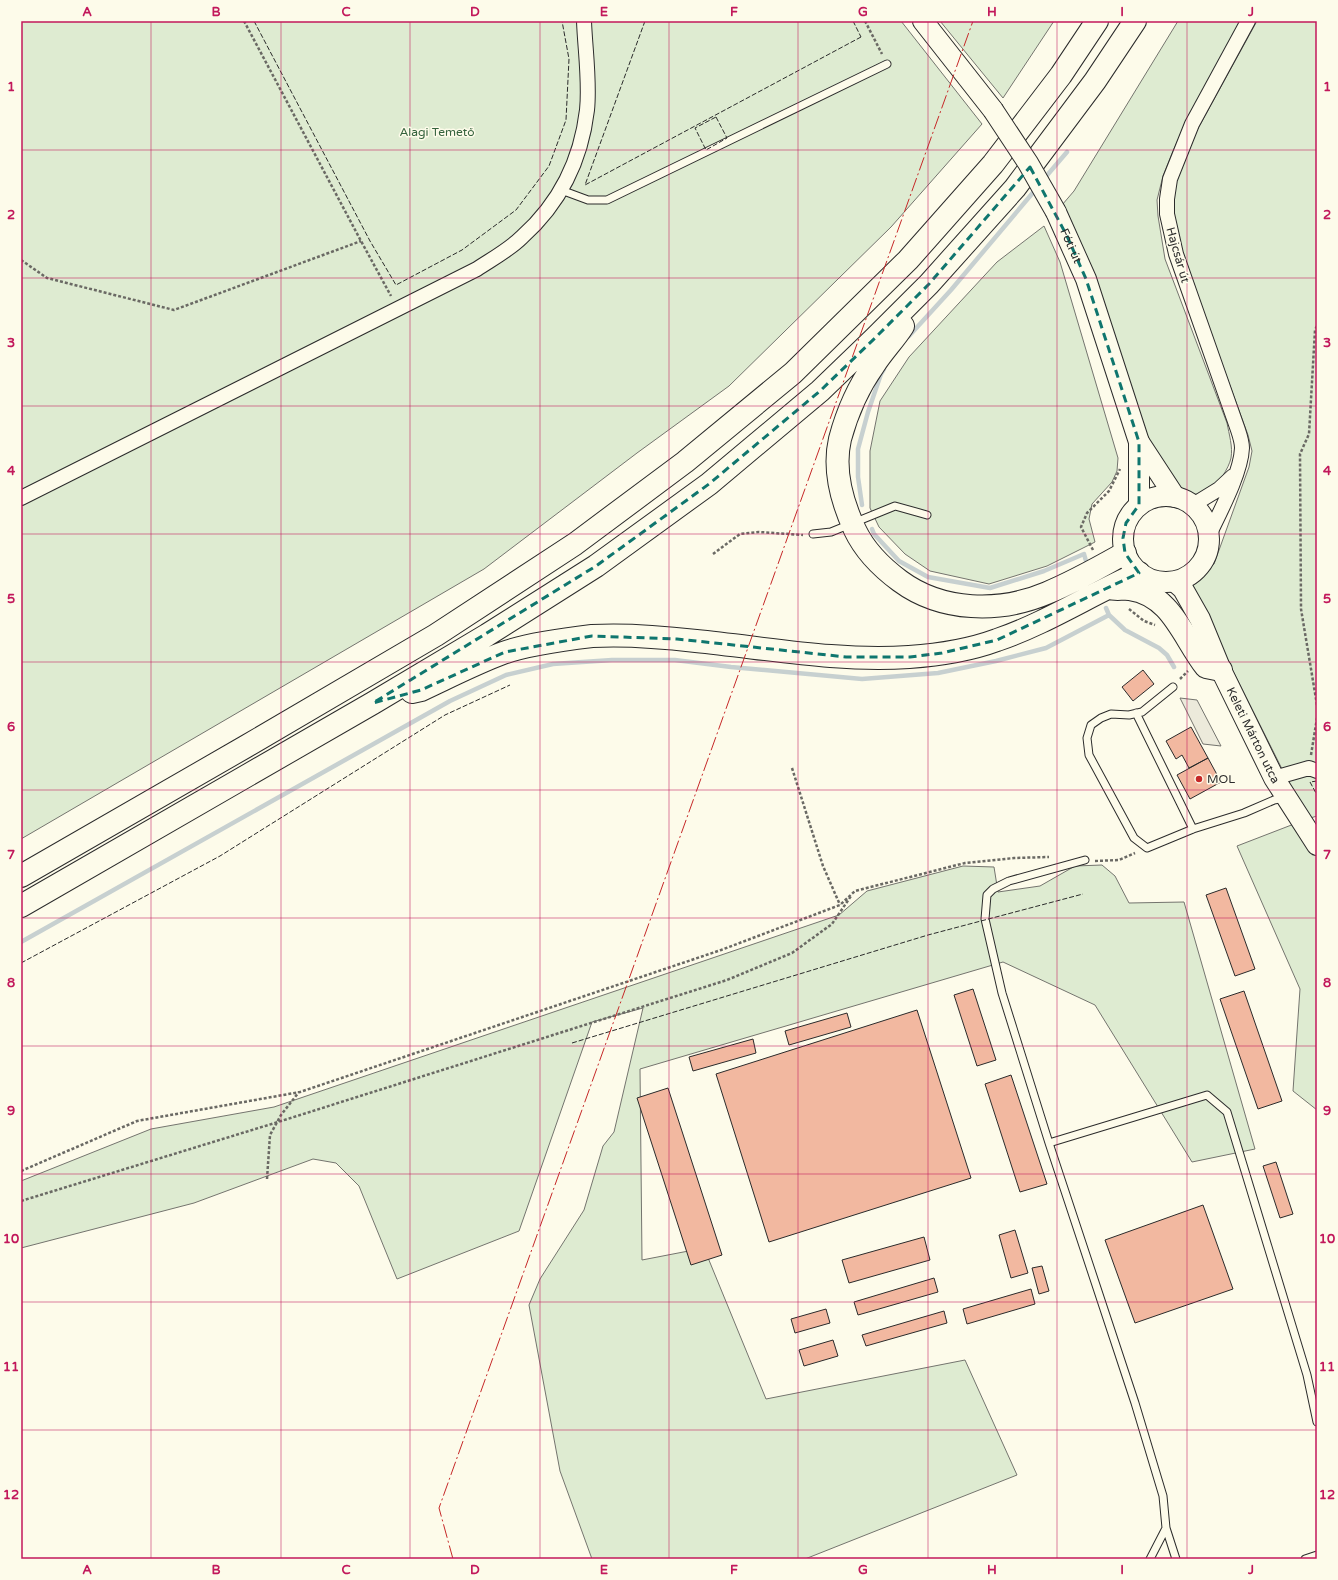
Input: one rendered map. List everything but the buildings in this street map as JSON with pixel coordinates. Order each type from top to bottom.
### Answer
[{"type":"highway","points":[[1061,74],[1075,32],[1082,21]]},
{"type":"highway","points":[[21,876],[436,635],[575,544],[686,462],[793,374],[903,265],[993,164],[1061,74],[1097,21]]},
{"type":"highway","points":[[21,906],[373,704],[487,635],[596,566],[709,484],[820,391],[929,284],[1015,188],[1095,81],[1135,21]]},
{"type":"highway","points":[[929,284],[899,333],[874,365],[848,414],[840,440],[838,471],[840,488],[858,536],[873,558],[907,586],[934,599],[968,606],[983,606],[1020,602],[1047,593],[1125,553]]},
{"type":"highway","points":[[373,704],[421,690],[505,652],[592,636],[670,638],[846,657],[910,657],[942,653],[997,640],[1040,622],[1139,573]]},
{"type":"highway","points":[[1108,588],[1129,588],[1159,600],[1169,609],[1206,667],[1221,670]]},
{"type":"main road","name":"Fóti út","points":[[923,21],[993,110],[1028,163],[1056,212],[1086,279],[1139,442],[1139,505]]},
{"type":"main road","points":[[1139,442],[1184,501]]},
{"type":"main road","points":[[1164,495],[1184,501],[1202,513],[1206,520],[1210,546],[1204,562],[1184,578],[1162,582],[1150,580],[1139,573],[1131,564],[1125,553],[1123,538],[1126,523],[1139,505],[1154,497],[1164,495]]},
{"type":"main road","name":"Keleti Márton utca","points":[[1184,578],[1221,670],[1274,778],[1317,845]]},
{"type":"street","points":[[21,498],[477,269],[521,238],[538,222],[551,206],[561,190],[573,168],[582,140],[587,108],[584,21]]},
{"type":"street","name":"Hajcsár út","points":[[1209,535],[1230,490],[1242,448],[1238,430],[1176,254],[1167,214],[1167,199],[1170,179],[1192,124],[1248,21]]},
{"type":"street","points":[[1184,501],[1219,489],[1235,474]]},
{"type":"street","points":[[1274,778],[1313,769]]},
{"type":"lane","points":[[561,190],[588,200],[607,200],[887,64]]},
{"type":"lane","points":[[813,534],[831,532],[895,506],[927,515]]},
{"type":"lane","points":[[1173,687],[1142,712],[1129,715],[1111,714],[1101,718],[1091,725],[1087,738],[1090,755],[1134,838],[1147,848],[1193,829],[1244,813],[1274,800],[1286,798]]},
{"type":"lane","points":[[1136,713],[1193,829]]},
{"type":"lane","points":[[1085,860],[1008,881],[993,889],[987,895],[985,919],[998,976],[1049,1143],[1135,1403],[1163,1496],[1166,1528],[1176,1559]]},
{"type":"lane","points":[[1049,1143],[1207,1095],[1227,1112],[1307,1375],[1317,1422]]},
{"type":"lane","points":[[1150,1559],[1166,1528]]},
{"type":"lane","points":[[1305,1559],[1317,1555]]},
{"type":"path","points":[[244,21],[360,241],[399,309]]},
{"type":"path","points":[[865,21],[887,64]]},
{"type":"path","points":[[21,260],[47,278],[174,310],[360,241]]},
{"type":"path","points":[[1317,326],[1315,330],[1309,434],[1300,454],[1301,609],[1317,705]]},
{"type":"path","points":[[713,554],[740,534],[759,532],[813,534]]},
{"type":"path","points":[[1173,687],[1189,671]]},
{"type":"path","points":[[1313,769],[1317,718]]},
{"type":"path","points":[[792,768],[823,866],[840,905]]},
{"type":"path","points":[[1085,860],[1119,860],[1147,848]]},
{"type":"path","points":[[21,1171],[137,1121],[300,1092],[721,950],[840,905],[855,891],[965,863],[1014,858],[1051,857]]},
{"type":"path","points":[[21,1201],[278,1122],[727,980],[792,953],[832,924],[855,891]]},
{"type":"path","points":[[267,1179],[270,1135],[281,1115],[300,1092]]},
{"type":"highlighted area","points":[[1030,167],[1067,236],[1086,279],[1139,442],[1139,505],[1126,523],[1123,538],[1125,553],[1139,573],[997,640],[942,653],[910,657],[846,657],[677,639],[592,636],[505,652],[421,690],[373,703],[596,566],[709,484],[820,391],[875,338],[929,284]]},
{"type":"green space","name":"Alagi Temető","points":[[21,21],[901,21],[982,124],[891,227],[729,386],[637,453],[484,569],[21,839]]},
{"type":"green space","points":[[940,21],[1054,21],[1003,98]]},
{"type":"green space","points":[[1178,21],[1241,21],[1187,120],[1163,176],[1157,200],[1165,259],[1227,423],[1231,445],[1230,462],[1215,486],[1203,493],[1186,495],[1171,483],[1157,463],[1062,205],[1074,191]]},
{"type":"green space","points":[[1257,21],[1317,21],[1317,816],[1307,819],[1193,591],[1192,574],[1214,564],[1249,467],[1252,451],[1248,435],[1181,252],[1171,199],[1184,154]]},
{"type":"green space","points":[[1044,226],[1060,262],[1118,458],[1117,471],[1112,482],[1092,504],[1089,519],[1095,542],[1047,566],[989,584],[930,571],[905,554],[879,527],[870,508],[870,451],[880,401],[909,357],[997,262]]},
{"type":"green space","points":[[1307,819],[1317,837],[1317,1110],[1293,1091],[1300,989],[1237,846]]},
{"type":"green space","points":[[1102,865],[1115,876],[1129,903],[1184,902],[1255,1149],[1192,1162],[1095,1005],[1003,962],[640,1069],[642,1260],[704,1248],[766,1399],[965,1360],[1017,1475],[805,1559],[592,1559],[560,1471],[529,1305],[540,1279],[584,1210],[603,1146],[614,1132],[643,1008],[592,1022],[519,1231],[397,1279],[359,1186],[336,1163],[313,1159],[194,1203],[21,1248],[21,1181],[151,1129],[274,1107],[839,915],[867,891],[963,866],[994,867],[998,892],[1040,886],[1075,866]]},
{"type":"shaded area","points":[[1180,698],[1197,700],[1221,746],[1203,744]]},
{"type":"waterway","points":[[1043,180],[1067,152]]},
{"type":"waterway","points":[[909,336],[951,290],[1036,189]]},
{"type":"waterway","points":[[862,505],[858,477],[858,449],[868,412],[884,369]]},
{"type":"waterway","points":[[872,529],[874,534],[899,561],[928,577],[990,588],[1044,571],[1084,554],[1086,561]]},
{"type":"waterway","points":[[1106,608],[1109,615]]},
{"type":"waterway","points":[[21,942],[450,701],[506,675],[553,664],[612,660],[675,660],[731,667],[862,679],[938,673],[996,661],[1046,648],[1109,615],[1125,630],[1159,648],[1167,655],[1174,667]]},
{"type":"fence","points":[[254,21],[370,241],[396,285],[462,250],[516,210],[549,166],[566,120],[569,59],[562,21]]},
{"type":"fence","points":[[645,21],[585,185],[861,37]]},
{"type":"fence","points":[[853,21],[861,37]]},
{"type":"fence","points":[[716,117],[727,138],[706,150],[695,128],[716,117]]},
{"type":"fence","points":[[21,963],[220,856],[445,715],[510,685]]},
{"type":"fence","points":[[1317,781],[1310,782],[1317,795]]},
{"type":"fence","points":[[572,1043],[928,935],[1083,894]]},
{"type":"power","points":[[453,1559],[439,1508],[973,21]]},
{"type":"place","name":"MOL","points":[[1199,779]]}]
